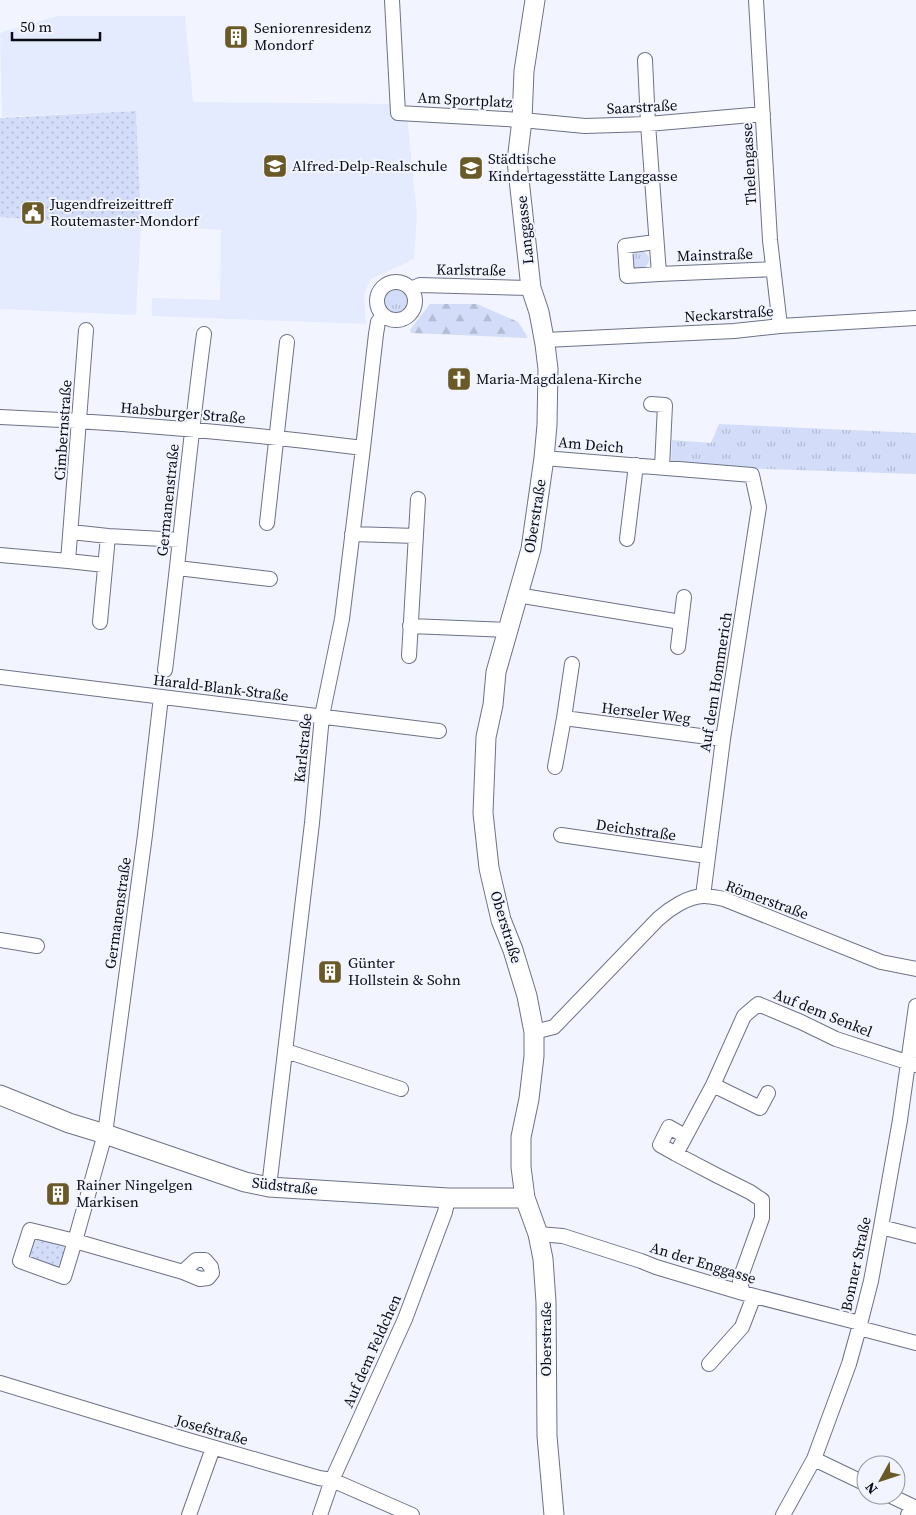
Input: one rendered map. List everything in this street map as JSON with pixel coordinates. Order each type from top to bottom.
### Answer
[{"type":"street","name":"Am Sportplatz","points":[[392,0],[398,113],[522,120]]},
{"type":"street","name":"Langgasse","points":[[535,0],[524,71],[522,120],[517,161],[531,288],[545,340]]},
{"type":"street","name":"Thelengasse","points":[[756,0],[773,269],[780,326]]},
{"type":"street","name":"Mainstraße","points":[[645,60],[659,274]]},
{"type":"street","name":"Saarstraße","points":[[522,120],[585,126],[648,124],[763,114]]},
{"type":"street","name":"Mainstraße","points":[[656,242],[625,246],[627,276],[773,269]]},
{"type":"street","name":"Karlstraße","points":[[269,1187],[312,823],[322,716],[342,619],[376,334],[378,322],[383,316],[378,310],[376,302],[378,293],[382,287],[398,282],[405,284],[411,289],[420,285],[531,288]]},
{"type":"street","points":[[383,316],[389,320],[396,321],[410,315],[414,309],[415,302],[411,289]]},
{"type":"street","name":"Neckarstraße","points":[[545,340],[734,331],[780,326],[916,318]]},
{"type":"street","name":"Cimbernstraße","points":[[68,561],[86,330]]},
{"type":"street","name":"Germanenstraße","points":[[166,670],[191,429],[204,334]]},
{"type":"street","name":"Oberstraße","points":[[545,340],[548,369],[547,425],[544,458],[531,549],[496,672],[486,737],[483,813],[490,868],[499,911],[527,996],[534,1032],[534,1056],[522,1137],[521,1167],[524,1198],[538,1234],[543,1259],[546,1302],[547,1436],[554,1515]]},
{"type":"street","points":[[267,523],[287,342]]},
{"type":"street","points":[[651,404],[665,405],[662,466]]},
{"type":"street","name":"Habsburger Straße","points":[[0,417],[80,420],[191,429],[363,448]]},
{"type":"street","name":"Am Deich","points":[[544,458],[662,466],[752,475]]},
{"type":"street","name":"Am Deich","points":[[628,539],[636,465]]},
{"type":"street","name":"Auf dem Hommerich","points":[[703,896],[723,739],[759,507],[752,475]]},
{"type":"street","points":[[409,656],[418,499]]},
{"type":"street","points":[[71,532],[180,540]]},
{"type":"street","points":[[352,534],[416,536]]},
{"type":"street","points":[[100,622],[108,536]]},
{"type":"street","points":[[0,555],[105,565]]},
{"type":"street","points":[[178,568],[270,579]]},
{"type":"street","points":[[517,595],[681,622]]},
{"type":"street","points":[[678,647],[684,597]]},
{"type":"street","points":[[410,626],[509,630]]},
{"type":"street","points":[[555,767],[572,664]]},
{"type":"street","name":"Harald-Blank-Straße","points":[[0,677],[161,698],[439,730]]},
{"type":"street","name":"Germanenstraße","points":[[161,698],[144,845],[105,1134],[75,1241],[183,1272]]},
{"type":"street","name":"Herseler Weg","points":[[564,718],[723,739]]},
{"type":"street","name":"Deichstraße","points":[[561,835],[707,856]]},
{"type":"street","name":"Römerstraße","points":[[534,1032],[554,1027],[670,908],[703,896],[724,899],[881,962],[916,969]]},
{"type":"street","points":[[0,940],[37,946]]},
{"type":"street","name":"Auf dem Senkel","points":[[749,1294],[740,1282],[740,1279],[762,1218],[762,1200],[676,1154],[713,1085],[744,1016],[758,1004],[836,1039],[912,1064]]},
{"type":"street","name":"Bonner Straße","points":[[784,1515],[814,1459],[849,1364],[860,1326],[871,1281],[912,1064],[916,1006]]},
{"type":"street","points":[[286,1051],[401,1089]]},
{"type":"street","points":[[713,1085],[760,1108],[768,1093]]},
{"type":"street","name":"Südstraße","points":[[0,1095],[69,1123],[246,1182],[269,1187],[448,1198],[524,1198]]},
{"type":"street","name":"Auf dem Feldchen","points":[[320,1515],[332,1480],[405,1319],[445,1212],[448,1198]]},
{"type":"street","points":[[881,1227],[916,1236]]},
{"type":"street","name":"An der Enggasse","points":[[538,1234],[563,1236],[656,1267],[916,1343]]},
{"type":"street","points":[[709,1364],[742,1327],[749,1294]]},
{"type":"street","name":"Josefstraße","points":[[0,1383],[213,1448],[332,1480],[412,1515]]},
{"type":"street","points":[[189,1515],[213,1448]]},
{"type":"street","points":[[814,1459],[856,1479]]},
{"type":"street","points":[[906,1503],[912,1506],[908,1515]]},
{"type":"shaded area","name":"Alfred-Delp-Realschule","points":[[57,16],[185,16],[193,102],[392,104],[406,106],[417,215],[414,259],[371,279],[364,294],[366,324],[152,316],[152,298],[220,300],[221,230],[152,226],[141,226],[136,315],[0,309],[0,217],[141,225],[136,111],[2,117],[0,33]]},
{"type":"green space","points":[[136,111],[141,225],[0,217],[0,118]]},
{"type":"green space","points":[[640,251],[646,254],[649,260],[646,266],[640,269],[634,266],[631,260],[634,254]]},
{"type":"green space","points":[[396,288],[406,292],[410,302],[406,312],[396,316],[386,312],[382,302],[386,292]]},
{"type":"green space","points":[[430,304],[477,304],[518,322],[528,338],[411,333],[410,330]]},
{"type":"green space","points":[[719,424],[916,433],[916,474],[765,469],[675,464],[671,461],[672,440],[711,443]]},
{"type":"green space","points":[[32,1240],[58,1243],[65,1248],[65,1257],[61,1264],[53,1268],[28,1257]]},
{"type":"place","name":"Seniorenresidenz Mondorf","points":[[236,37]]},
{"type":"place","name":"Alfred-Delp-Realschule","points":[[275,166]]},
{"type":"place","name":"Städtische Kindertagesstätte Langgasse","points":[[471,168]]},
{"type":"place","name":"Jugendfreizeittreff Routemaster-Mondorf","points":[[33,213]]},
{"type":"place","name":"Maria-Magdalena-Kirche","points":[[459,379]]},
{"type":"place","name":"Günter Hollstein & Sohn","points":[[330,972]]},
{"type":"place","name":"Rainer Ningelgen Markisen","points":[[58,1194]]}]
